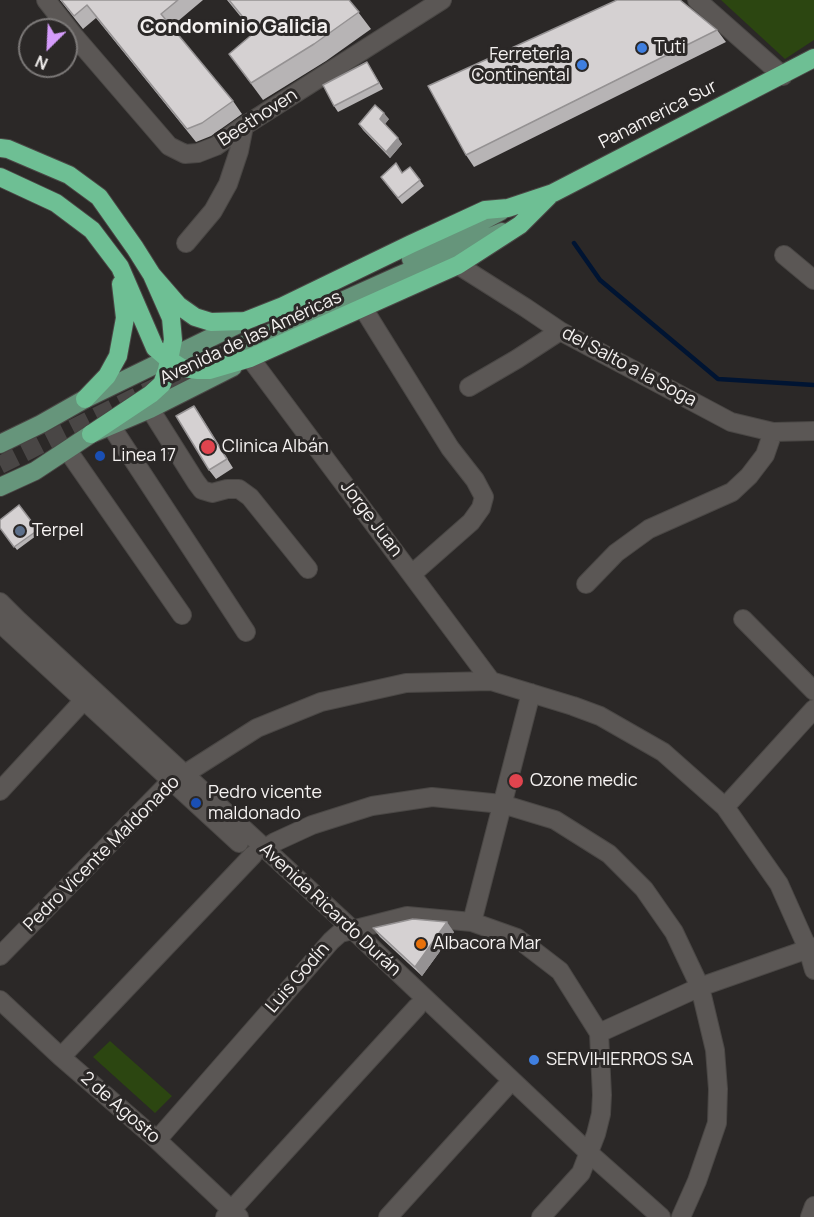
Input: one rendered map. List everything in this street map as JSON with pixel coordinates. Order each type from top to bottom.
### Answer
[{"type":"highway","name":"Panamerica Sur","points":[[553,193],[812,62]]},
{"type":"highway","points":[[0,148],[8,149],[69,176],[99,197],[123,229],[152,275],[171,318],[173,340],[162,384],[91,434]]},
{"type":"highway","points":[[0,177],[56,203],[92,230],[120,267],[154,345],[168,359],[182,368],[209,370],[244,348]]},
{"type":"highway","name":"Avenida de las Américas","points":[[245,321],[283,306],[485,210],[508,207],[553,193]]},
{"type":"highway","name":"Avenida de las Américas","points":[[244,348],[363,308],[458,265],[520,225],[553,193]]},
{"type":"highway","points":[[85,399],[107,376],[118,356],[125,318],[120,267]]},
{"type":"highway","points":[[152,275],[178,305],[195,317],[212,322],[245,321]]},
{"type":"main road","name":"Avenida de las Américas","points":[[0,487],[35,471],[91,434],[190,390],[244,348],[508,207]]},
{"type":"main road","name":"Avenida de las Américas","points":[[244,348],[398,276],[520,225]]},
{"type":"main road","name":"Avenida de las Américas","points":[[0,444],[85,399],[245,321]]},
{"type":"main road","points":[[0,502],[35,471]]},
{"type":"street","name":"Beethoven","points":[[46,0],[169,146],[185,154],[198,153],[216,146],[420,5],[442,0]]},
{"type":"street","points":[[697,0],[783,76]]},
{"type":"street","points":[[186,243],[213,211],[228,183],[239,151],[244,126]]},
{"type":"street","points":[[784,255],[814,280]]},
{"type":"street","name":"del Salto a la Soga","points":[[458,265],[560,331],[731,422],[772,432],[814,431]]},
{"type":"street","points":[[363,308],[450,448],[476,480],[484,497],[481,508],[471,522],[412,574]]},
{"type":"street","points":[[469,387],[560,331]]},
{"type":"street","name":"Jorge Juan","points":[[244,348],[491,681]]},
{"type":"street","points":[[150,409],[202,490],[212,493],[239,489],[245,493],[308,569]]},
{"type":"street","points":[[111,426],[246,632]]},
{"type":"street","points":[[586,584],[616,552],[649,529],[732,492],[749,476],[765,455],[772,432]]},
{"type":"street","points":[[68,450],[182,615]]},
{"type":"street","name":"Avenida Ricardo Durán","points":[[0,602],[177,777],[346,932],[585,1163],[661,1217]]},
{"type":"street","points":[[743,619],[814,691]]},
{"type":"street","name":"Avenida Ricardo Durán","points":[[0,622],[84,700],[177,777]]},
{"type":"street","name":"Pedro Vicente Maldonado","points":[[0,956],[177,777],[257,728],[321,702],[406,683],[491,681],[600,716],[663,752],[725,807],[778,884],[811,948],[814,970]]},
{"type":"street","points":[[472,922],[531,693]]},
{"type":"street","points":[[0,791],[84,700]]},
{"type":"street","points":[[725,807],[814,709]]},
{"type":"street","points":[[61,1057],[259,852],[275,842],[312,825],[372,806],[432,797],[502,804],[555,820],[609,854],[644,889],[674,932],[700,987],[715,1050],[718,1089],[717,1123],[697,1181],[681,1217]]},
{"type":"street","points":[[346,932],[407,916],[472,922],[517,938],[560,971],[599,1033],[602,1095],[598,1124],[585,1163],[541,1217]]},
{"type":"street","name":"Avenida Ricardo Durán","points":[[346,932],[417,1007],[585,1163],[648,1217]]},
{"type":"street","name":"Luis Godín","points":[[157,1140],[331,941],[346,932]]},
{"type":"street","points":[[599,1033],[700,987],[811,948]]},
{"type":"street","name":"2 de Agosto","points":[[0,1000],[61,1057],[157,1140],[232,1215]]},
{"type":"street","points":[[232,1215],[417,1007]]},
{"type":"street","points":[[388,1217],[505,1088]]},
{"type":"street","points":[[810,1217],[814,1206]]},
{"type":"green space","points":[[721,0],[814,0],[814,40],[785,59]]},
{"type":"green space","points":[[110,1041],[172,1096],[155,1113],[93,1057]]},
{"type":"building","points":[[61,0],[178,0],[161,14],[233,101],[202,123],[187,129],[87,5],[74,16]]},
{"type":"building","points":[[229,0],[349,0],[359,12],[314,44],[251,83],[229,54],[255,32]]},
{"type":"building","points":[[617,0],[680,0],[717,30],[466,155],[428,86]]},
{"type":"building","points":[[367,62],[379,83],[334,106],[323,85]]},
{"type":"building","points":[[375,105],[384,113],[380,119],[398,138],[386,152],[359,124]]},
{"type":"building","points":[[396,163],[402,173],[410,167],[420,180],[398,198],[381,177]]},
{"type":"building","name":"Clinica Albán","points":[[194,406],[227,459],[209,470],[176,416]]},
{"type":"building","name":"Terpel","points":[[19,505],[38,530],[14,547],[0,528],[0,520]]},
{"type":"building","points":[[413,919],[447,922],[415,967],[373,928]]},
{"type":"waterway","points":[[574,243],[600,280],[718,379],[814,385]]},
{"type":"tunnel","points":[[0,465],[244,345]]},
{"type":"place","name":"Tuti","points":[[642,48]]},
{"type":"place","name":"Ferreteria Continental","points":[[582,65]]},
{"type":"place","name":"Clinica Albán","points":[[208,447]]},
{"type":"place","name":"Linea 17","points":[[100,456]]},
{"type":"place","name":"Terpel","points":[[20,531]]},
{"type":"place","name":"Ozone medic","points":[[516,781]]},
{"type":"place","name":"Pedro vicente maldonado","points":[[196,803]]},
{"type":"place","name":"Albacora Mar","points":[[421,944]]},
{"type":"place","name":"SERVIHIERROS SA","points":[[534,1060]]},
{"type":"district","name":"Condominio Galicia","points":[[234,27]]}]
